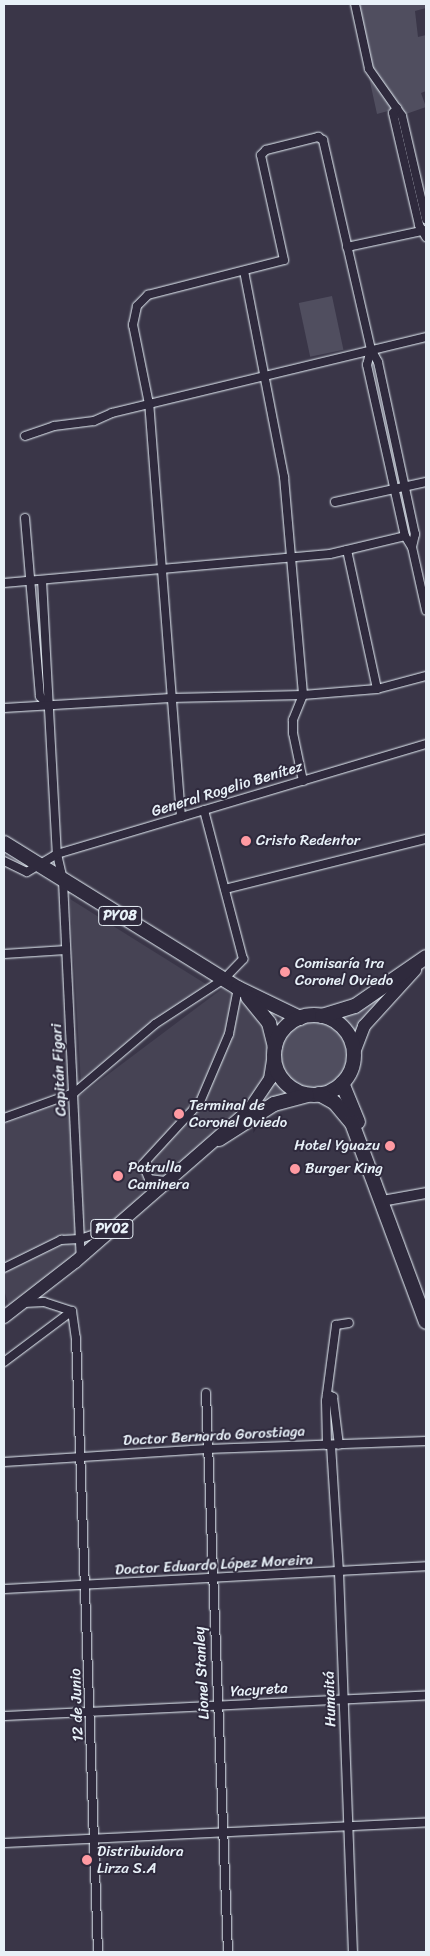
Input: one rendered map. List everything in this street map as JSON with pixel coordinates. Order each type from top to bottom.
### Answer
[{"type":"highway","name":"PY08","points":[[4,843],[238,988],[300,1018]]},
{"type":"highway","points":[[300,1018],[322,1016],[355,1006],[426,958]]},
{"type":"highway","name":"PY08","points":[[238,988],[266,1018],[274,1050]]},
{"type":"highway","points":[[322,1016],[344,1030],[353,1055],[350,1070],[342,1083],[385,1199],[426,1322]]},
{"type":"highway","name":"PY02","points":[[274,1050],[282,1031],[300,1018]]},
{"type":"highway","points":[[274,1050],[275,1065],[284,1081],[298,1092],[314,1095],[335,1103],[352,1123],[426,1300]]},
{"type":"highway","name":"PY02","points":[[219,1139],[274,1104],[314,1095],[342,1083]]},
{"type":"main road","points":[[353,1055],[358,1038],[372,1014],[426,958]]},
{"type":"main road","name":"PY02","points":[[4,1317],[81,1257],[167,1181],[219,1139],[262,1095],[270,1079],[274,1050]]},
{"type":"street","points":[[355,4],[369,69],[402,116],[426,219]]},
{"type":"street","points":[[397,108],[393,113],[419,225],[426,231]]},
{"type":"street","points":[[181,817],[171,698],[164,568],[149,404],[133,325],[137,306],[148,295],[284,260],[262,155],[266,150],[318,137],[322,140],[371,349],[378,362],[415,534],[412,547]]},
{"type":"street","points":[[347,248],[426,231]]},
{"type":"street","points":[[244,271],[284,477],[303,695],[293,726],[303,781]]},
{"type":"street","points":[[25,436],[54,426],[94,421],[149,404],[426,337]]},
{"type":"street","points":[[371,349],[366,365],[405,536],[412,547],[426,610]]},
{"type":"street","points":[[335,502],[426,482]]},
{"type":"street","points":[[25,518],[40,696],[47,705]]},
{"type":"street","points":[[4,583],[291,557],[347,550],[405,536]]},
{"type":"street","points":[[347,550],[377,689]]},
{"type":"street","points":[[42,580],[50,693],[47,705]]},
{"type":"street","points":[[4,708],[171,698],[303,695],[377,689],[426,676]]},
{"type":"street","name":"Capitán Figari","points":[[47,705],[57,854],[63,881],[81,1257]]},
{"type":"street","name":"General Rogelio Benítez","points":[[4,861],[27,872],[36,864],[57,854],[426,744]]},
{"type":"street","points":[[4,1118],[74,1093],[155,1024],[224,979],[243,959],[204,810]]},
{"type":"street","points":[[225,889],[426,838]]},
{"type":"street","points":[[4,954],[66,950]]},
{"type":"street","points":[[167,1181],[149,1179],[144,1164],[200,1102],[229,1034],[238,988]]},
{"type":"street","points":[[385,1199],[426,1193]]},
{"type":"street","points":[[4,1268],[62,1240],[80,1239],[114,1228]]},
{"type":"street","points":[[24,1303],[44,1302],[72,1311]]},
{"type":"street","points":[[4,1362],[72,1311]]},
{"type":"street","name":"12 de Junio","points":[[72,1311],[81,1457],[98,1952]]},
{"type":"street","points":[[332,1445],[327,1394],[336,1325],[349,1323]]},
{"type":"street","name":"Lionel Stanley","points":[[206,1393],[206,1449],[228,1952]]},
{"type":"street","points":[[327,1394],[333,1397],[332,1445]]},
{"type":"street","name":"Doctor Bernardo Gorostiaga","points":[[4,1462],[206,1449],[426,1441]]},
{"type":"street","name":"Humaitá","points":[[332,1445],[354,1952]]},
{"type":"street","name":"Doctor Eduardo López Moreira","points":[[4,1589],[426,1566]]},
{"type":"street","name":"Yacyreta","points":[[4,1716],[217,1707],[426,1695]]},
{"type":"street","points":[[4,1843],[426,1822]]},
{"type":"street","points":[[348,1952],[354,1952]]},
{"type":"shaded area","points":[[353,4],[426,4],[426,8],[415,11],[418,37],[426,35],[426,91],[421,93],[426,107],[406,114],[398,103],[391,105],[388,111],[377,114]]},
{"type":"shaded area","points":[[332,296],[343,350],[310,357],[299,303]]},
{"type":"shaded area","points":[[70,899],[209,986],[81,1083]]},
{"type":"shaded area","points":[[393,985],[354,1039],[350,1029],[338,1020]]},
{"type":"shaded area","points":[[223,988],[243,1003],[261,1023],[268,1052],[264,1079],[254,1098],[86,1248],[9,1306],[4,1290],[4,1124],[82,1094]]},
{"type":"shaded area","points":[[313,1020],[332,1026],[342,1036],[348,1055],[342,1074],[332,1084],[313,1090],[294,1084],[284,1074],[278,1055],[284,1036],[294,1026]]},
{"type":"shaded area","points":[[275,1077],[291,1093],[253,1112],[266,1097]]},
{"type":"place","name":"Cristo Redentor","points":[[246,841]]},
{"type":"place","name":"Comisaría 1ra Coronel Oviedo","points":[[285,972]]},
{"type":"place","name":"Terminal de Coronel Oviedo","points":[[179,1114]]},
{"type":"place","name":"Hotel Yguazu","points":[[390,1146]]},
{"type":"place","name":"Burger King","points":[[295,1169]]},
{"type":"place","name":"Patrulla Caminera","points":[[118,1176]]},
{"type":"place","name":"Distribuidora Lirza S.A","points":[[87,1860]]}]
